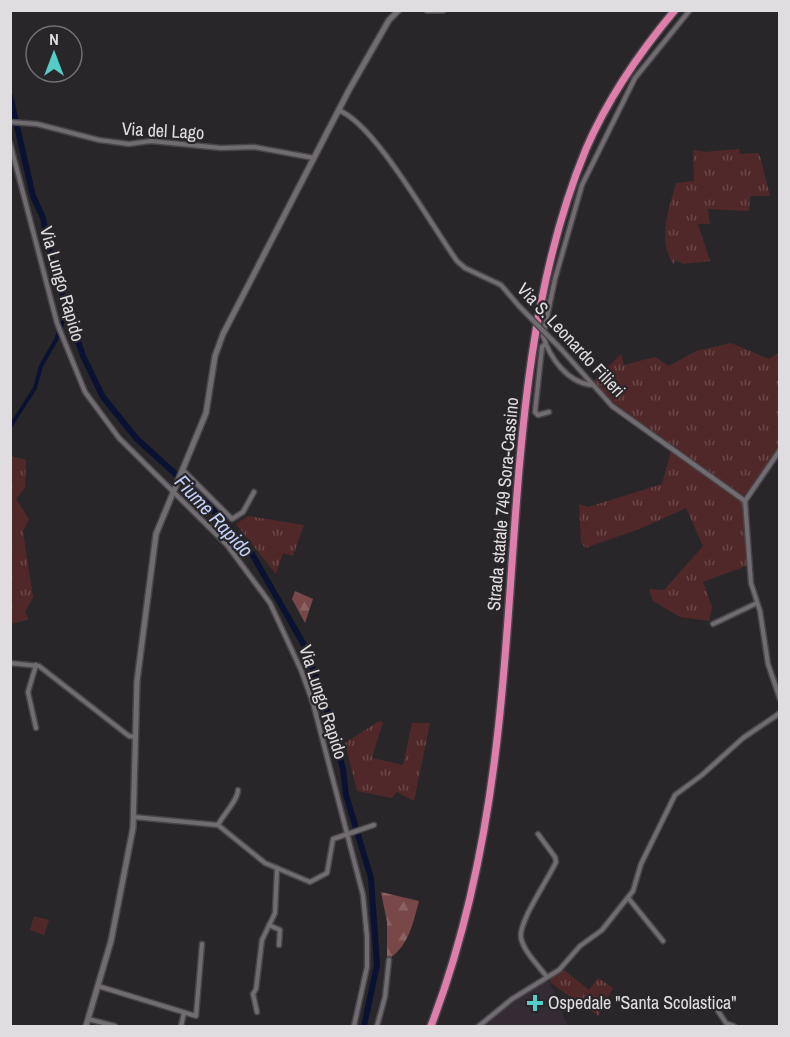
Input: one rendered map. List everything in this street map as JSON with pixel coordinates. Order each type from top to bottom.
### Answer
[{"type":"highway","name":"Strada statale 749 Sora-Cassino","points":[[432,1026],[457,948],[482,845],[498,729],[530,376],[544,290],[565,208],[587,148],[619,86],[655,35],[677,10]]},
{"type":"main road","points":[[86,1026],[114,930],[134,817],[137,681],[156,534],[206,413],[218,348],[266,247],[338,110],[389,20],[399,10]]},
{"type":"main road","points":[[427,10],[443,10]]},
{"type":"street","points":[[592,385],[583,384],[563,371],[545,344],[544,323],[555,279],[582,185],[602,142],[635,78],[690,10]]},
{"type":"street","name":"Via S. Leonardo Filieri","points":[[338,110],[349,115],[386,154],[457,261],[465,268],[501,285],[612,406],[745,501]]},
{"type":"street","name":"Via del Lago","points":[[10,122],[38,124],[99,140],[129,144],[152,141],[220,148],[254,147],[314,158]]},
{"type":"street","name":"Via Lungo Rapido","points":[[10,143],[57,323],[85,392],[105,422],[227,545],[270,603],[302,670],[313,703],[363,895],[367,937],[366,967],[354,1026]]},
{"type":"street","points":[[545,344],[542,347],[535,412],[538,415],[549,412]]},
{"type":"street","points":[[780,450],[745,501],[751,583],[760,611],[768,664],[780,699]]},
{"type":"street","points":[[182,473],[232,519],[243,512],[254,492]]},
{"type":"street","points":[[713,624],[757,603]]},
{"type":"street","points":[[10,663],[36,665],[129,736],[135,737]]},
{"type":"street","points":[[36,665],[28,692],[36,728]]},
{"type":"street","points":[[479,1026],[512,999],[547,977],[602,930],[613,913],[629,899],[666,809],[680,790],[702,775],[743,738],[780,713]]},
{"type":"street","points":[[218,825],[226,809],[238,795],[238,790]]},
{"type":"street","points":[[134,817],[218,825],[265,863],[310,882],[323,877],[328,871],[333,838],[374,825]]},
{"type":"street","points":[[538,834],[555,857],[556,862],[525,919],[521,938],[547,977]]},
{"type":"street","points":[[257,1012],[253,993],[262,940],[275,913],[277,868]]},
{"type":"street","points":[[629,899],[663,941]]},
{"type":"street","points":[[269,925],[280,930],[279,945]]},
{"type":"street","points":[[98,986],[196,1016],[202,944]]},
{"type":"street","points":[[378,1026],[385,997],[388,960]]},
{"type":"street","points":[[718,1011],[726,1023],[734,1026]]},
{"type":"street","points":[[181,1026],[184,1012]]},
{"type":"street","points":[[88,1018],[115,1026]]},
{"type":"shaded area","name":"Ospedale \"Santa Scolastica\"","points":[[543,982],[549,982],[565,1012],[562,1014],[568,1026],[481,1026],[486,1020]]},
{"type":"green space","points":[[739,149],[740,154],[759,153],[770,196],[750,196],[749,211],[708,209],[710,224],[698,224],[710,261],[683,264],[676,260],[673,264],[666,244],[666,224],[676,183],[694,181],[693,150],[705,152]]},
{"type":"green space","points":[[731,343],[769,359],[779,353],[779,448],[745,497],[720,482],[617,406],[593,382],[621,354],[624,365],[655,357],[669,366],[696,351]]},
{"type":"green space","points":[[671,451],[743,502],[746,566],[703,582],[712,607],[709,621],[680,617],[653,601],[649,589],[664,590],[703,546],[686,508],[642,528],[585,548],[581,542],[579,504],[588,507],[662,484]]},
{"type":"green space","points":[[11,456],[26,460],[25,488],[16,499],[29,519],[23,532],[33,597],[25,612],[29,619],[11,624]]},
{"type":"green space","points":[[248,516],[304,525],[293,556],[283,553],[276,574],[236,524]]},
{"type":"green space","points":[[295,591],[313,599],[305,623],[292,599]]},
{"type":"green space","points":[[379,721],[383,722],[372,758],[403,765],[412,723],[430,723],[414,801],[397,792],[392,798],[357,791],[345,743]]},
{"type":"green space","points":[[381,892],[419,901],[406,940],[390,958],[387,958],[387,922]]},
{"type":"green space","points":[[34,916],[49,920],[44,935],[30,930]]},
{"type":"green space","points":[[564,970],[589,990],[598,978],[613,988],[598,1016],[551,983],[550,979]]},
{"type":"waterway","name":"Fiume Rapido","points":[[10,96],[33,196],[43,218],[52,263],[83,356],[103,397],[137,439],[204,500],[252,554],[303,643],[324,698],[343,769],[346,795],[371,878],[377,965],[364,1026]]},
{"type":"waterway","points":[[10,427],[35,388],[41,366],[56,340],[67,310]]},
{"type":"place","name":"Ospedale \"Santa Scolastica\"","points":[[535,1003]]}]
